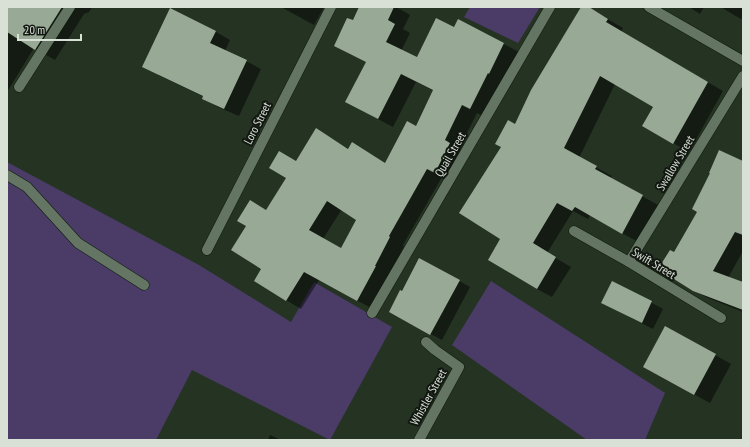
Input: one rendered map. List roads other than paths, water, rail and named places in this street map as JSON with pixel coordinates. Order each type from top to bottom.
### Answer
[{"type":"street","points":[[19,87],[70,7]]},
{"type":"street","name":"Loro Street","points":[[207,250],[331,7]]},
{"type":"street","name":"Quail Street","points":[[372,313],[550,7]]},
{"type":"street","points":[[648,7],[743,61]]},
{"type":"street","name":"Swallow Street","points":[[629,262],[743,76]]},
{"type":"street","points":[[7,175],[27,187],[78,243],[144,285]]},
{"type":"street","name":"Swift Street","points":[[574,231],[629,262],[721,318]]},
{"type":"street","name":"Whistler Street","points":[[419,440],[460,367],[426,342]]}]
